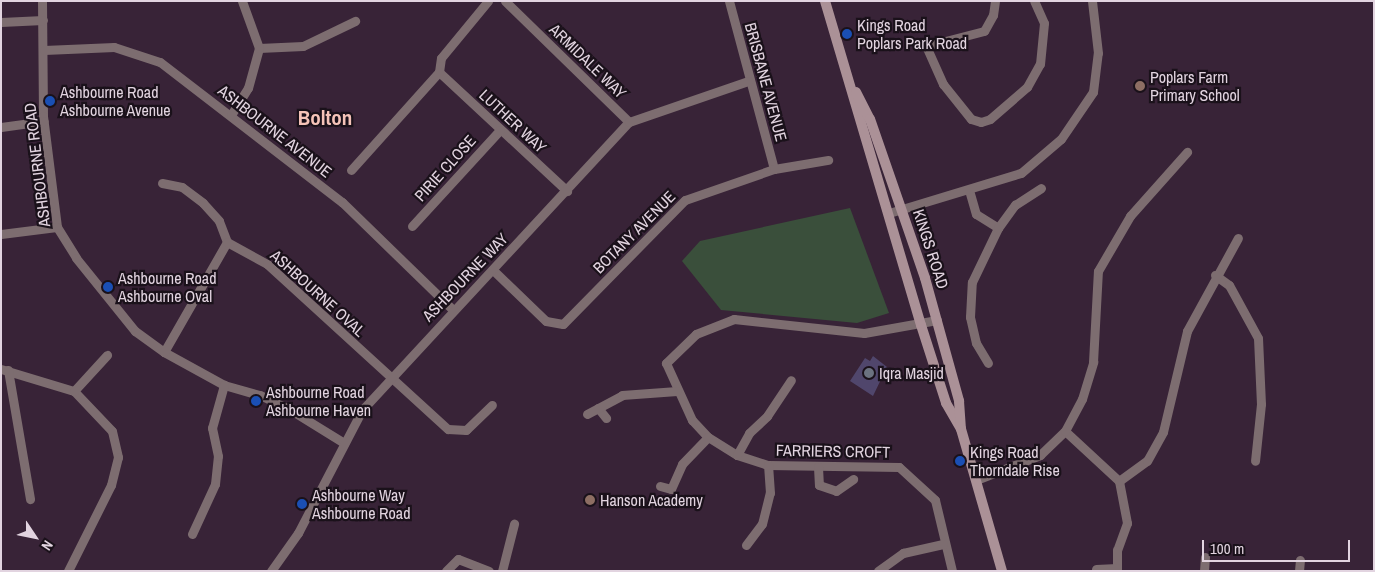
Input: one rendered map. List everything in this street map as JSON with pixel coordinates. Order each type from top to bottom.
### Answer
[{"type":"street","name":"ASHBOURNE ROAD","points":[[42,1],[44,121],[57,228],[76,258],[135,331],[164,352],[224,385],[260,395],[344,443]]},
{"type":"street","points":[[231,115],[248,88],[258,48],[242,1]]},
{"type":"street","points":[[351,170],[439,72],[441,58],[488,1]]},
{"type":"street","name":"ARMIDALE WAY","points":[[504,1],[629,122]]},
{"type":"street","name":"BRISBANE AVENUE","points":[[729,1],[748,81],[774,169]]},
{"type":"street","name":"KINGS ROAD","points":[[825,1],[852,85],[858,124],[888,213],[946,403],[961,429],[1002,571]]},
{"type":"street","points":[[995,1],[993,15],[984,31],[926,46],[943,84],[971,120],[980,122],[990,119],[1027,88],[1040,64],[1044,23],[1034,1]]},
{"type":"street","points":[[888,213],[1021,173],[1061,139],[1087,106],[1093,92],[1098,53],[1092,1]]},
{"type":"street","points":[[1,22],[43,20]]},
{"type":"street","points":[[258,48],[303,46],[355,21]]},
{"type":"street","name":"ASHBOURNE AVENUE","points":[[44,50],[114,47],[160,62],[342,202],[454,310]]},
{"type":"street","name":"LUTHER WAY","points":[[439,72],[567,191]]},
{"type":"street","name":"ASHBOURNE WAY","points":[[271,571],[298,532],[362,410],[388,378],[494,271],[629,122],[748,81]]},
{"type":"street","name":"KINGS ROAD","points":[[852,85],[870,119],[902,209],[960,401],[961,429]]},
{"type":"street","points":[[1,128],[44,121]]},
{"type":"street","name":"PIRIE CLOSE","points":[[412,226],[500,130]]},
{"type":"street","points":[[976,480],[1040,455],[1065,431],[1082,399],[1093,362],[1098,271],[1130,216],[1187,152]]},
{"type":"street","name":"BOTANY AVENUE","points":[[494,271],[546,321],[564,324],[685,200],[774,169],[828,160]]},
{"type":"street","points":[[162,183],[182,187],[203,203],[219,221],[227,242],[164,352]]},
{"type":"street","points":[[988,363],[976,343],[970,317],[972,282],[998,228],[1015,205],[1041,188]]},
{"type":"street","points":[[969,190],[976,214],[998,228]]},
{"type":"street","points":[[1,234],[57,228]]},
{"type":"street","points":[[1118,481],[1147,461],[1163,432],[1187,331],[1215,275],[1238,238]]},
{"type":"street","name":"ASHBOURNE OVAL","points":[[227,242],[267,264],[388,378],[454,432],[466,430],[492,405]]},
{"type":"street","points":[[1215,275],[1229,285],[1258,338],[1261,404],[1255,461]]},
{"type":"street","name":"FARRIERS CROFT","points":[[921,326],[864,333],[734,318],[696,334],[666,363],[692,420],[708,437],[737,455],[768,465],[899,467],[935,500],[943,544],[952,571]]},
{"type":"street","points":[[921,326],[937,320]]},
{"type":"street","points":[[74,391],[107,355]]},
{"type":"street","points":[[30,499],[4,369],[74,391],[112,430],[118,457],[111,485],[68,571]]},
{"type":"street","points":[[737,455],[749,433],[767,416],[791,380]]},
{"type":"street","points":[[192,534],[215,484],[218,456],[212,428],[224,385]]},
{"type":"street","points":[[587,414],[622,395],[677,390]]},
{"type":"street","points":[[598,408],[606,418]]},
{"type":"street","points":[[1065,431],[1118,481],[1127,523],[1117,550],[1117,570],[1096,569]]},
{"type":"street","points":[[660,486],[671,489],[682,464],[708,437]]},
{"type":"street","points":[[746,545],[762,524],[770,493],[768,465]]},
{"type":"street","points":[[818,467],[819,485],[836,490],[853,479]]},
{"type":"street","points":[[502,571],[514,524]]},
{"type":"street","points":[[878,571],[903,553],[943,544]]},
{"type":"street","points":[[1204,571],[1205,557]]},
{"type":"street","points":[[446,571],[458,559],[490,571]]},
{"type":"street","points":[[1299,571],[1300,560]]},
{"type":"green space","points":[[850,208],[889,313],[857,323],[721,310],[682,261],[700,241]]},
{"type":"building","name":"Iqra Masjid","points":[[873,356],[887,367],[873,396],[850,381],[865,358],[870,361]]},
{"type":"place","name":"Kings Road Poplars Park Road","points":[[847,34]]},
{"type":"place","name":"Poplars Farm Primary School","points":[[1140,86]]},
{"type":"place","name":"Ashbourne Road Ashbourne Avenue","points":[[50,101]]},
{"type":"place","name":"Ashbourne Road Ashbourne Oval","points":[[108,287]]},
{"type":"place","name":"Iqra Masjid","points":[[869,373]]},
{"type":"place","name":"Ashbourne Road Ashbourne Haven","points":[[256,401]]},
{"type":"place","name":"Kings Road Thorndale Rise","points":[[960,461]]},
{"type":"place","name":"Hanson Academy","points":[[590,500]]},
{"type":"place","name":"Ashbourne Way Ashbourne Road","points":[[302,504]]},
{"type":"district","name":"Bolton","points":[[325,118]]}]
